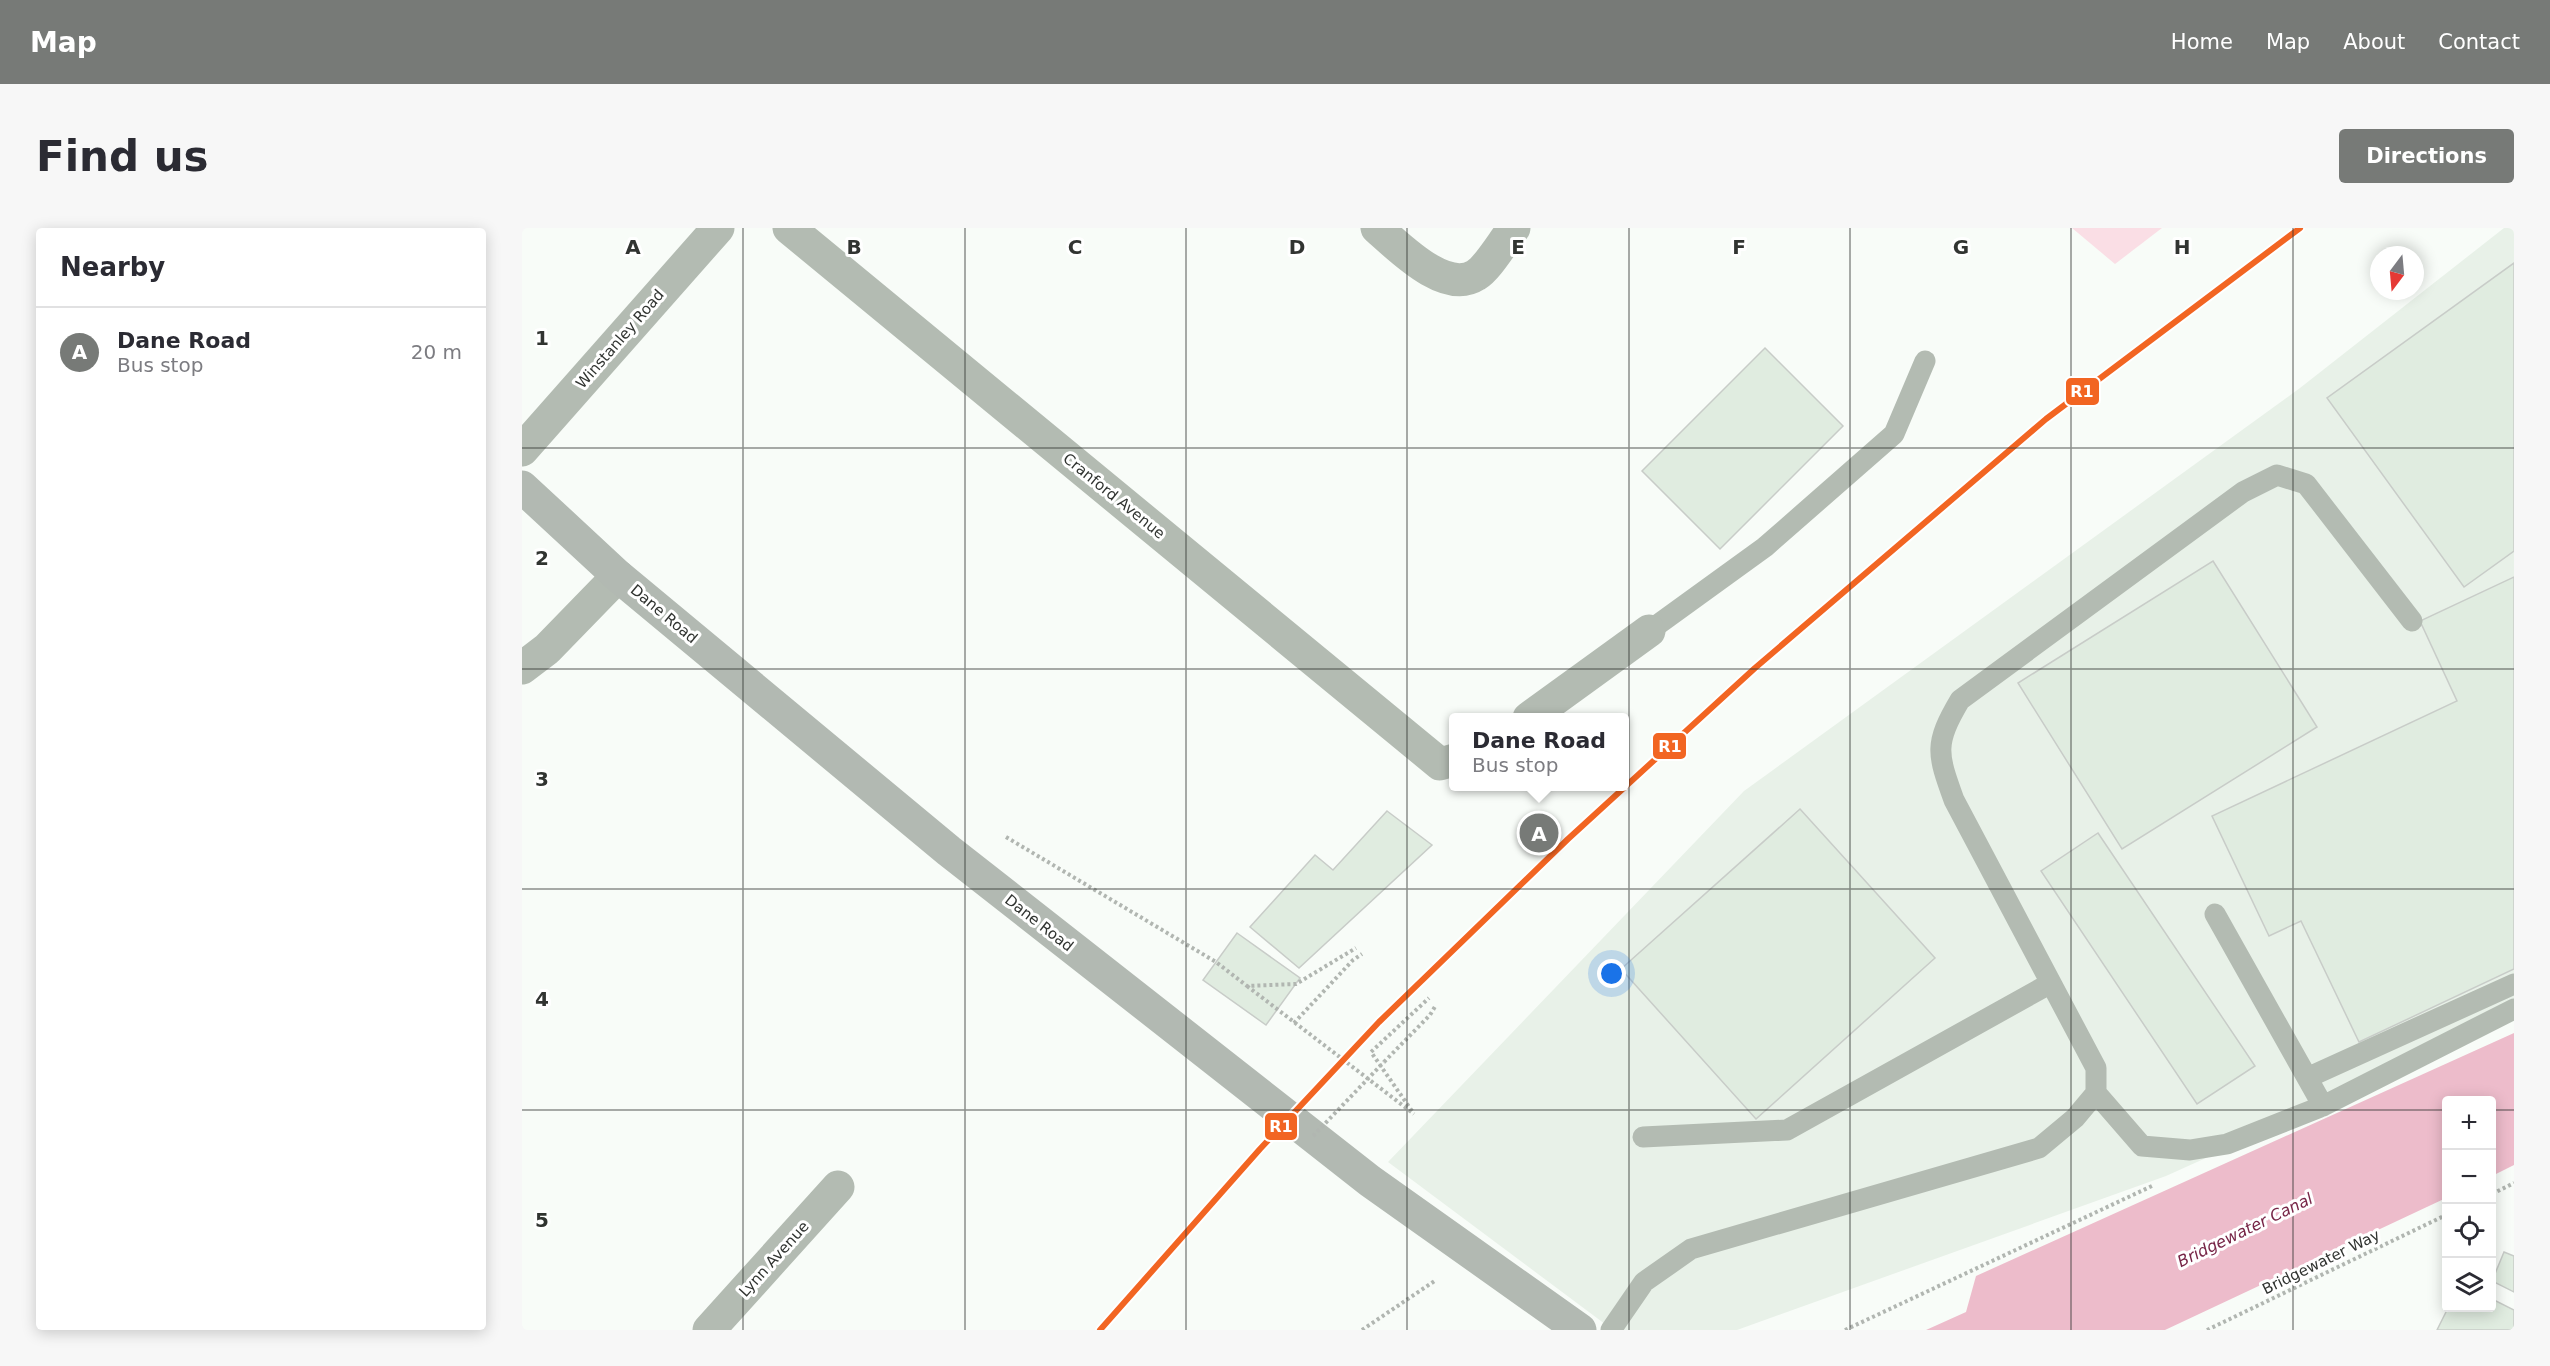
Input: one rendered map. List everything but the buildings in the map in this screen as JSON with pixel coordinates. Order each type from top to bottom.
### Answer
[{"type":"main road","name":"Dane Road","points":[[522,487],[618,576],[949,851],[1312,1137],[1370,1181],[1580,1330]]},
{"type":"street","name":"Winstanley Road","points":[[522,450],[718,228]]},
{"type":"street","name":"Cranford Avenue","points":[[789,228],[1447,762]]},
{"type":"street","points":[[1377,228],[1421,265],[1442,276],[1461,279],[1476,275],[1514,228]]},
{"type":"street","points":[[522,668],[547,649],[618,576]]},
{"type":"street","points":[[1535,713],[1649,631]]},
{"type":"street","name":"Lynn Avenue","points":[[709,1330],[838,1187]]},
{"type":"lane","points":[[1649,631],[1765,547],[1894,434],[1925,361]]},
{"type":"lane","points":[[2412,621],[2306,484],[2277,475],[2243,492],[1960,700],[1942,732],[1941,765],[1954,800],[2096,1068],[2096,1093],[2142,1146],[2190,1150],[2228,1144],[2323,1106],[2514,1009]]},
{"type":"lane","points":[[2215,914],[2309,1077],[2323,1106]]},
{"type":"lane","points":[[1643,1137],[1787,1130],[2051,982]]},
{"type":"lane","points":[[2309,1077],[2514,984]]},
{"type":"lane","points":[[1611,1330],[1644,1282],[1691,1249],[2040,1148],[2074,1118],[2096,1093]]},
{"type":"path","points":[[1004,836],[1216,962],[1414,1114],[1371,1053],[1429,998]]},
{"type":"path","points":[[1247,986],[1296,984],[1356,948]]},
{"type":"path","points":[[1294,1023],[1333,980],[1362,954]]},
{"type":"path","points":[[1312,1137],[1436,1005]]},
{"type":"path","points":[[2496,1192],[2514,1183]]},
{"type":"path","name":"Bridgewater Way","points":[[2207,1330],[2442,1217]]},
{"type":"path","points":[[1362,1330],[1473,1254]]},
{"type":"shaded area","points":[[2072,228],[2162,228],[2115,264]]},
{"type":"shaded area","points":[[2504,228],[2514,228],[2514,1016],[2454,1046],[2166,1176],[1737,1330],[1613,1330],[1388,1162],[1744,791],[2300,388],[2412,300],[2424,300],[2424,291]]},
{"type":"water","name":"Bridgewater Canal","points":[[2514,1033],[2514,1165],[2496,1174],[2496,1096],[2442,1096],[2442,1200],[2165,1330],[1926,1330],[1966,1312],[1976,1276]]},
{"type":"transit line","name":"R1","points":[[1629,783],[1755,668],[2046,419],[2300,228]]},
{"type":"transit line","name":"R1","points":[[1100,1330],[1260,1149],[1379,1022],[1620,791]]},
{"type":"place","name":"Dane Road","points":[[1539,833]]}]
